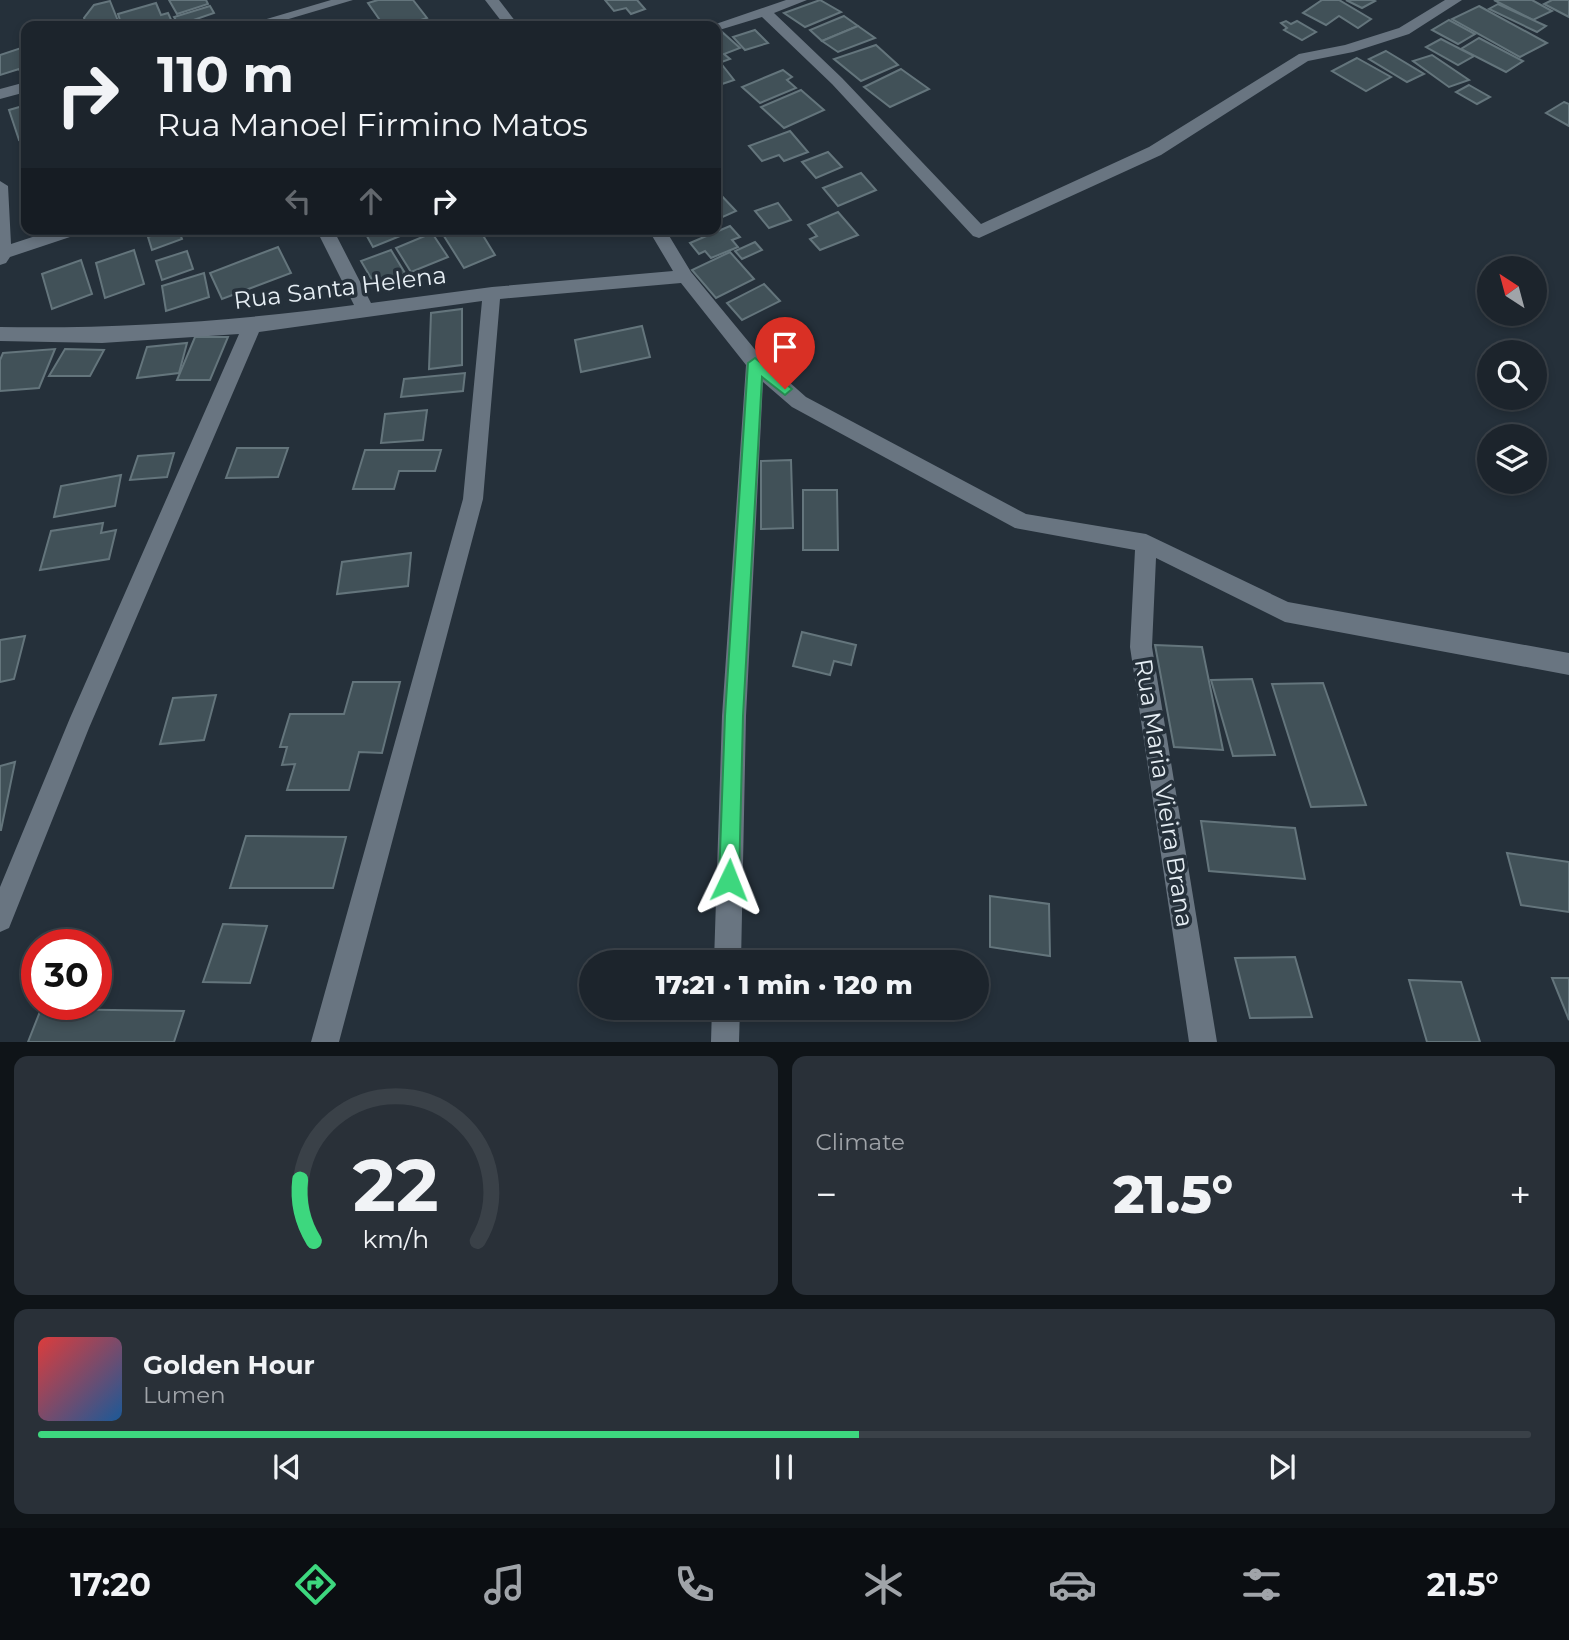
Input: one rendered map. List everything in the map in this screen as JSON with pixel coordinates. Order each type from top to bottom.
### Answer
[{"type":"street","points":[[268,21],[346,0]]},
{"type":"street","points":[[492,0],[508,21]]},
{"type":"street","points":[[721,25],[800,0]]},
{"type":"street","points":[[765,12],[837,81],[979,232],[1155,150],[1304,57],[1348,49],[1404,31],[1455,0]]},
{"type":"street","points":[[0,94],[21,88]]},
{"type":"street","points":[[0,186],[2,256],[60,235]]},
{"type":"street","points":[[327,235],[365,309]]},
{"type":"street","points":[[660,235],[685,276],[755,363],[799,402],[867,436],[1022,522],[1146,543],[1285,612],[1569,664]]},
{"type":"street","name":"Rua Santa Helena","points":[[0,334],[102,336],[251,326],[492,293],[685,276]]},
{"type":"street","points":[[325,1041],[473,499],[492,293]]},
{"type":"street","points":[[0,919],[78,726],[251,326]]},
{"type":"street","points":[[727,950],[734,716],[755,363]]},
{"type":"street","name":"Rua Maria Vieira Brana","points":[[1146,543],[1141,647],[1203,1041]]},
{"type":"street","points":[[725,1041],[726,1020]]},
{"type":"building","points":[[169,0],[206,0],[208,4],[177,14]]},
{"type":"building","points":[[378,0],[413,0],[427,18],[418,21],[381,21],[368,3]]},
{"type":"building","points":[[605,0],[637,0],[645,9],[631,14],[626,8],[614,11]]},
{"type":"building","points":[[820,0],[841,12],[805,27],[784,13]]},
{"type":"building","points":[[1322,0],[1339,0],[1371,19],[1358,28],[1339,16],[1326,25],[1303,13]]},
{"type":"building","points":[[1346,0],[1373,0],[1375,1],[1362,8]]},
{"type":"building","points":[[1494,0],[1532,0],[1552,11],[1533,20]]},
{"type":"building","points":[[1552,0],[1569,0],[1569,17],[1544,4]]},
{"type":"building","points":[[110,1],[118,21],[85,21],[84,18],[94,5]]},
{"type":"building","points":[[156,3],[161,15],[168,13],[172,21],[120,21],[118,14]]},
{"type":"building","points":[[1498,4],[1546,26],[1537,32],[1489,9]]},
{"type":"building","points":[[210,6],[214,13],[191,21],[176,21],[174,17]]},
{"type":"building","points":[[1479,6],[1547,43],[1520,57],[1452,19]]},
{"type":"building","points":[[844,16],[858,26],[822,41],[810,30]]},
{"type":"building","points":[[1449,20],[1475,34],[1458,44],[1432,30]]},
{"type":"building","points":[[1286,21],[1291,24],[1297,21],[1316,32],[1302,40],[1284,30],[1287,28],[1281,23]]},
{"type":"building","points":[[858,26],[875,38],[838,52],[822,41]]},
{"type":"building","points":[[755,30],[768,43],[745,50],[733,37]]},
{"type":"building","points":[[721,31],[740,48],[724,54],[730,59],[721,62]]},
{"type":"building","points":[[1479,38],[1523,61],[1506,72],[1461,49]]},
{"type":"building","points":[[1441,39],[1474,56],[1458,65],[1426,47]]},
{"type":"building","points":[[876,45],[898,65],[861,81],[834,59]]},
{"type":"building","points":[[21,48],[21,73],[19,69],[0,75],[0,55]]},
{"type":"building","points":[[1386,51],[1424,74],[1407,82],[1369,59]]},
{"type":"building","points":[[1432,55],[1469,80],[1449,87],[1413,61]]},
{"type":"building","points":[[1357,58],[1391,77],[1366,91],[1332,71]]},
{"type":"building","points":[[723,66],[734,80],[721,84]]},
{"type":"building","points":[[901,69],[929,89],[890,107],[864,87]]},
{"type":"building","points":[[783,70],[792,77],[787,80],[796,88],[760,103],[742,87]]},
{"type":"building","points":[[1469,85],[1490,97],[1477,104],[1456,92]]},
{"type":"building","points":[[801,90],[824,110],[784,128],[761,107]]},
{"type":"building","points":[[1564,102],[1569,104],[1569,126],[1546,113]]},
{"type":"building","points":[[21,106],[19,140],[9,110]]},
{"type":"building","points":[[790,131],[808,152],[784,161],[779,155],[762,161],[749,146]]},
{"type":"building","points":[[828,152],[842,167],[816,178],[802,162]]},
{"type":"building","points":[[861,173],[876,190],[838,206],[823,188]]},
{"type":"building","points":[[721,195],[736,211],[721,218]]},
{"type":"building","points":[[778,203],[791,220],[769,228],[755,211]]},
{"type":"building","points":[[838,212],[858,235],[820,250],[810,239],[817,236],[808,225]]},
{"type":"building","points":[[730,226],[740,237],[732,240],[738,247],[711,258],[705,251],[699,254],[690,243],[709,235],[721,235],[721,230]]},
{"type":"building","points":[[180,235],[182,239],[152,250],[148,237]]},
{"type":"building","points":[[366,235],[403,235],[373,247]]},
{"type":"building","points":[[433,235],[448,257],[411,272],[396,248]]},
{"type":"building","points":[[443,235],[483,235],[495,255],[464,268]]},
{"type":"building","points":[[755,242],[762,250],[742,259],[735,251]]},
{"type":"building","points":[[278,247],[291,273],[222,299],[210,273]]},
{"type":"building","points":[[134,250],[144,284],[105,298],[96,263]]},
{"type":"building","points":[[391,250],[408,278],[378,290],[361,261]]},
{"type":"building","points":[[187,251],[193,269],[162,280],[156,261]]},
{"type":"building","points":[[730,252],[754,279],[716,298],[692,270]]},
{"type":"building","points":[[81,260],[92,294],[52,309],[42,274]]},
{"type":"building","points":[[204,273],[209,297],[166,311],[162,286]]},
{"type":"building","points":[[764,284],[780,301],[742,320],[727,303]]},
{"type":"building","points":[[462,309],[462,365],[429,369],[431,313]]},
{"type":"building","points":[[642,326],[650,357],[581,372],[575,340]]},
{"type":"building","points":[[195,337],[228,337],[210,380],[177,380]]},
{"type":"building","points":[[187,343],[179,373],[137,378],[147,347]]},
{"type":"building","points":[[55,349],[39,388],[0,391],[0,360],[3,353]]},
{"type":"building","points":[[65,349],[104,350],[90,376],[49,376]]},
{"type":"building","points":[[465,373],[463,391],[401,397],[404,379]]},
{"type":"building","points":[[427,410],[423,440],[381,443],[385,414]]},
{"type":"building","points":[[237,448],[288,448],[278,477],[226,478]]},
{"type":"building","points":[[365,450],[441,450],[435,471],[399,471],[394,489],[353,489]]},
{"type":"building","points":[[174,453],[167,477],[130,480],[138,456]]},
{"type":"building","points":[[791,460],[793,528],[761,529],[761,461]]},
{"type":"building","points":[[121,475],[115,506],[54,517],[61,486]]},
{"type":"building","points":[[803,490],[837,490],[838,550],[803,550]]},
{"type":"building","points":[[103,523],[101,533],[116,530],[109,559],[40,570],[51,531]]},
{"type":"building","points":[[411,553],[408,586],[337,594],[342,562]]},
{"type":"building","points":[[802,632],[856,645],[851,665],[834,661],[830,675],[793,666]]},
{"type":"building","points":[[25,636],[14,679],[0,682],[0,640]]},
{"type":"building","points":[[1155,645],[1202,647],[1223,750],[1174,747]]},
{"type":"building","points":[[1252,679],[1275,755],[1233,756],[1211,680]]},
{"type":"building","points":[[353,682],[400,682],[382,753],[359,752],[349,790],[287,790],[295,764],[282,765],[287,747],[280,747],[290,714],[344,714]]},
{"type":"building","points":[[1323,683],[1366,805],[1311,807],[1272,684]]},
{"type":"building","points":[[216,695],[204,740],[160,744],[173,698]]},
{"type":"building","points":[[15,762],[1,830],[0,830],[0,766]]},
{"type":"building","points":[[1201,821],[1295,828],[1305,879],[1209,871]]},
{"type":"building","points":[[246,836],[346,837],[333,888],[230,888]]},
{"type":"building","points":[[1507,853],[1569,862],[1569,912],[1521,905]]},
{"type":"building","points":[[990,896],[1049,904],[1050,956],[990,947]]},
{"type":"building","points":[[223,924],[267,926],[250,983],[203,982]]},
{"type":"building","points":[[1295,957],[1312,1017],[1250,1018],[1235,958]]},
{"type":"building","points":[[1552,978],[1569,978],[1569,1020]]},
{"type":"building","points":[[1409,980],[1461,982],[1480,1042],[1427,1042]]},
{"type":"building","points":[[112,1010],[184,1011],[174,1042],[28,1042],[37,1020],[112,1020]]},
{"type":"route","points":[[729,880],[734,716],[755,363],[785,389]]}]
